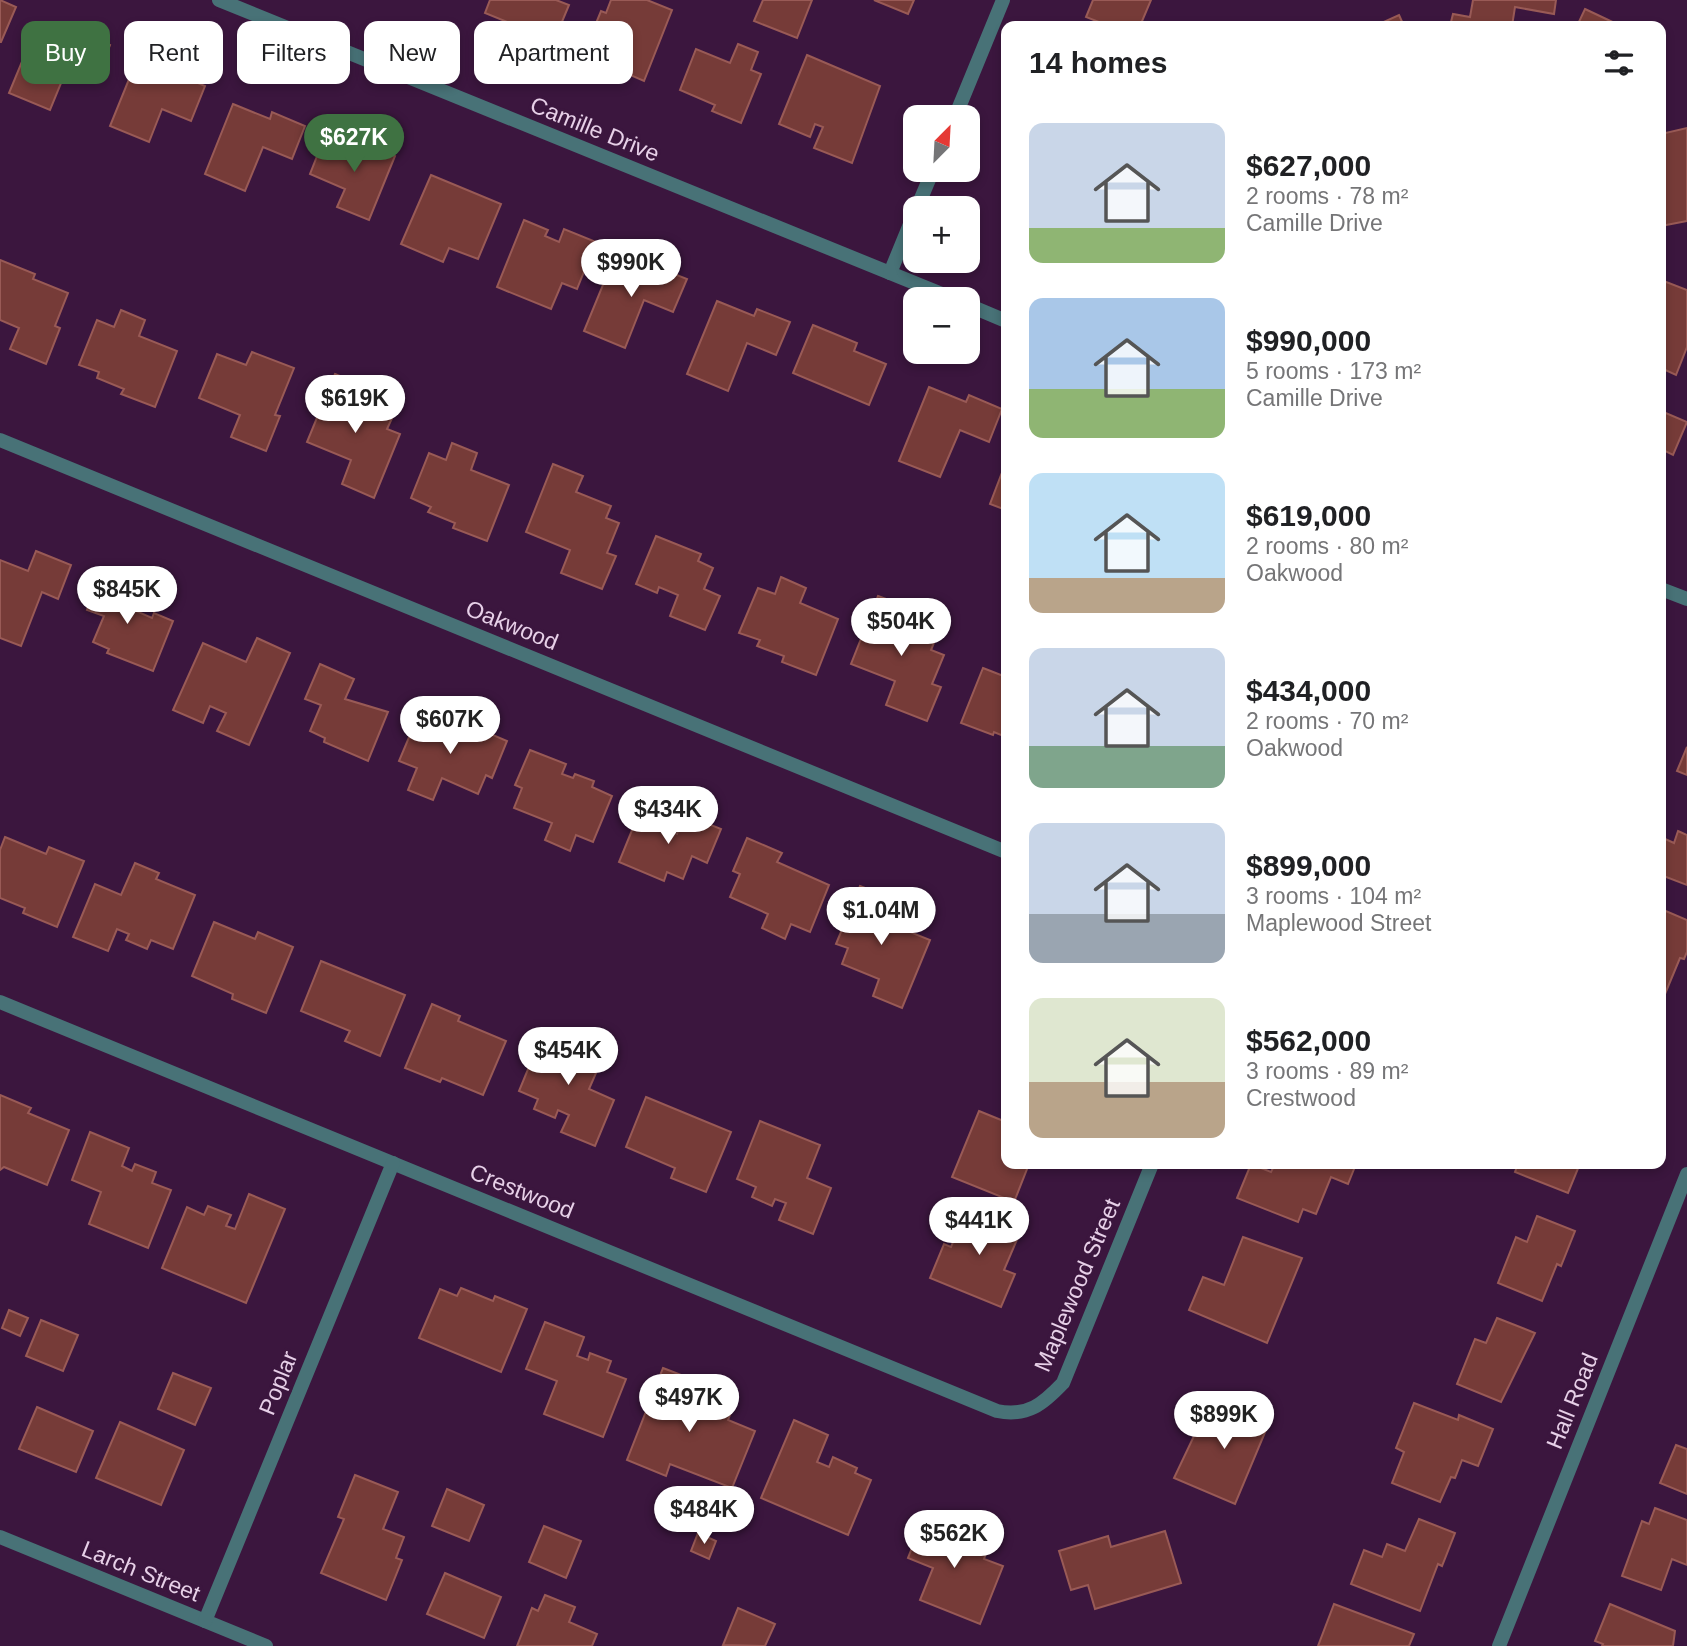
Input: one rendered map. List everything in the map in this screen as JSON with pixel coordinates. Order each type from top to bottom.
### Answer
[{"type":"street","name":"Camille Drive","points":[[219,0],[924,287]]},
{"type":"street","points":[[959,105],[1003,0]]},
{"type":"street","points":[[890,273],[903,242]]},
{"type":"street","points":[[980,310],[1001,319]]},
{"type":"street","name":"Oakwood","points":[[0,440],[1001,850]]},
{"type":"street","points":[[1666,591],[1687,599]]},
{"type":"street","name":"Crestwood","points":[[0,1002],[997,1411],[1028,1412]]},
{"type":"street","name":"Poplar","points":[[205,1621],[393,1163]]},
{"type":"street","name":"Maplewood Street","points":[[1028,1412],[1044,1403],[1063,1383],[1150,1169]]},
{"type":"street","name":"Hall Road","points":[[1499,1646],[1687,1174]]},
{"type":"street","name":"Larch Street","points":[[0,1537],[266,1646]]},
{"type":"building","points":[[0,0],[16,7],[1,42],[0,42]]},
{"type":"building","points":[[490,0],[556,0],[569,5],[562,21],[505,21],[485,13]]},
{"type":"building","points":[[611,0],[647,0],[672,10],[644,81],[633,76],[633,21],[597,21],[601,11],[606,13]]},
{"type":"building","points":[[763,0],[812,0],[797,38],[754,21]]},
{"type":"building","points":[[874,0],[914,0],[908,14]]},
{"type":"building","points":[[1093,0],[1151,0],[1142,21],[1096,21],[1086,17]]},
{"type":"building","points":[[1473,0],[1556,0],[1554,14],[1515,7],[1513,21],[1451,21],[1453,14],[1470,17]]},
{"type":"building","points":[[1585,9],[1610,21],[1579,21]]},
{"type":"building","points":[[1399,15],[1402,21],[1386,21]]},
{"type":"building","points":[[738,44],[758,52],[751,70],[761,74],[741,123],[712,111],[715,105],[680,90],[696,49],[730,63]]},
{"type":"building","points":[[807,55],[880,86],[852,163],[814,148],[823,127],[815,124],[810,137],[779,124]]},
{"type":"building","points":[[21,64],[21,84],[61,84],[50,110],[9,93]]},
{"type":"building","points":[[127,84],[205,86],[191,121],[162,109],[149,142],[110,126]]},
{"type":"building","points":[[233,104],[270,119],[272,112],[305,126],[292,159],[263,147],[245,191],[205,174]]},
{"type":"building","points":[[1687,128],[1687,221],[1666,225],[1666,133]]},
{"type":"building","points":[[325,136],[362,151],[365,144],[395,156],[369,220],[337,207],[345,189],[310,174]]},
{"type":"building","points":[[431,175],[501,204],[478,259],[449,248],[443,262],[401,244]]},
{"type":"building","points":[[524,220],[548,230],[545,236],[559,242],[564,229],[596,242],[577,289],[562,283],[551,309],[497,287]]},
{"type":"building","points":[[614,258],[651,273],[654,266],[687,279],[673,312],[644,300],[625,348],[584,331]]},
{"type":"building","points":[[0,260],[35,274],[33,279],[68,293],[55,326],[60,328],[46,364],[10,349],[19,328],[0,320]]},
{"type":"building","points":[[1666,282],[1687,290],[1687,347],[1676,375],[1666,370]]},
{"type":"building","points":[[717,301],[754,316],[757,309],[790,322],[776,355],[747,343],[728,391],[687,374]]},
{"type":"building","points":[[121,310],[145,320],[139,336],[177,351],[155,407],[121,394],[124,389],[97,378],[99,372],[79,365],[97,320],[114,327]]},
{"type":"building","points":[[813,325],[857,343],[854,351],[886,364],[869,405],[793,373]]},
{"type":"building","points":[[252,352],[294,368],[275,415],[280,416],[266,451],[231,437],[240,415],[199,398],[217,354],[246,365]]},
{"type":"building","points":[[335,374],[364,386],[357,402],[393,416],[387,429],[400,434],[374,498],[342,484],[351,460],[307,442]]},
{"type":"building","points":[[929,387],[966,402],[969,395],[1001,409],[989,442],[960,430],[940,477],[899,461]]},
{"type":"building","points":[[1666,413],[1687,422],[1673,455],[1666,452]]},
{"type":"building","points":[[452,443],[477,453],[471,470],[509,485],[487,541],[453,528],[455,523],[428,512],[431,507],[411,498],[429,453],[446,460]]},
{"type":"building","points":[[553,464],[583,476],[576,492],[611,506],[606,518],[619,523],[607,553],[616,556],[602,589],[561,573],[570,550],[526,532]]},
{"type":"building","points":[[1001,475],[1001,508],[990,504]]},
{"type":"building","points":[[656,536],[701,554],[698,561],[713,568],[704,589],[720,596],[705,630],[670,616],[678,595],[659,587],[657,593],[636,584]]},
{"type":"building","points":[[36,551],[71,565],[58,599],[42,592],[21,646],[0,638],[0,560],[28,571]]},
{"type":"building","points":[[100,576],[136,590],[129,608],[152,618],[154,613],[173,621],[153,671],[107,653],[109,649],[93,642],[104,616],[87,610]]},
{"type":"building","points":[[781,577],[806,588],[800,603],[838,619],[816,675],[782,662],[784,656],[757,646],[760,640],[739,633],[758,588],[775,594]]},
{"type":"building","points":[[878,596],[908,607],[903,619],[938,633],[931,650],[944,655],[932,684],[941,687],[927,721],[886,705],[895,681],[851,664]]},
{"type":"building","points":[[257,638],[290,653],[249,745],[217,731],[226,713],[210,706],[203,723],[173,710],[203,643],[246,662]]},
{"type":"building","points":[[320,664],[354,679],[345,699],[388,712],[368,761],[324,742],[325,738],[310,731],[321,705],[305,699]]},
{"type":"building","points":[[983,668],[1001,675],[1001,735],[994,732],[993,735],[961,723]]},
{"type":"building","points":[[418,716],[438,724],[440,718],[470,730],[472,726],[507,741],[492,778],[486,775],[478,794],[442,778],[433,800],[408,790],[417,768],[399,761]]},
{"type":"building","points":[[1687,747],[1687,775],[1677,771]]},
{"type":"building","points":[[530,750],[566,764],[562,774],[573,778],[575,774],[594,781],[592,787],[612,796],[593,842],[576,835],[570,851],[545,840],[552,823],[514,808],[522,788],[515,785]]},
{"type":"building","points":[[639,813],[661,822],[660,827],[677,834],[684,814],[721,829],[707,863],[692,856],[683,879],[667,872],[664,881],[619,862]]},
{"type":"building","points":[[1678,831],[1687,835],[1687,885],[1666,877],[1666,839],[1674,843]]},
{"type":"building","points":[[5,837],[46,854],[49,847],[84,861],[57,927],[23,913],[25,908],[0,898],[0,850]]},
{"type":"building","points":[[747,838],[782,853],[777,862],[829,885],[810,932],[791,924],[785,939],[762,928],[768,914],[730,897],[740,874],[733,871]]},
{"type":"building","points":[[135,863],[159,873],[156,879],[195,895],[173,949],[151,940],[147,949],[126,940],[129,934],[117,929],[108,951],[73,937],[95,884],[121,895]]},
{"type":"building","points":[[860,886],[893,899],[885,922],[930,940],[902,1008],[873,996],[879,979],[842,964],[848,948],[836,944]]},
{"type":"building","points":[[1666,911],[1687,920],[1687,952],[1684,959],[1680,958],[1666,992]]},
{"type":"building","points":[[214,922],[255,939],[258,932],[293,947],[266,1013],[232,999],[233,994],[192,976]]},
{"type":"building","points":[[321,961],[405,995],[380,1056],[345,1041],[350,1031],[301,1011]]},
{"type":"building","points":[[432,1004],[460,1016],[458,1021],[506,1041],[483,1095],[442,1078],[440,1082],[405,1068]]},
{"type":"building","points":[[543,1033],[603,1057],[589,1089],[614,1100],[595,1146],[561,1132],[569,1115],[558,1110],[555,1118],[534,1109],[538,1099],[519,1091]]},
{"type":"building","points":[[0,1095],[31,1108],[28,1113],[69,1130],[47,1185],[4,1167],[0,1170]]},
{"type":"building","points":[[646,1097],[731,1132],[706,1192],[671,1178],[675,1168],[626,1147]]},
{"type":"building","points":[[979,1111],[1001,1120],[1001,1169],[1027,1169],[1014,1202],[952,1177]]},
{"type":"building","points":[[760,1121],[820,1145],[807,1178],[831,1188],[813,1234],[779,1220],[786,1203],[775,1199],[772,1206],[752,1197],[756,1187],[737,1179]]},
{"type":"building","points":[[90,1132],[129,1148],[122,1166],[132,1171],[135,1164],[156,1172],[152,1183],[171,1190],[148,1248],[89,1224],[101,1192],[72,1180]]},
{"type":"building","points":[[1249,1169],[1271,1172],[1272,1169],[1354,1169],[1348,1184],[1331,1177],[1316,1214],[1303,1209],[1298,1222],[1237,1198]]},
{"type":"building","points":[[1516,1169],[1578,1169],[1568,1193],[1515,1172]]},
{"type":"building","points":[[249,1194],[285,1209],[246,1303],[162,1268],[187,1207],[204,1215],[208,1206],[231,1215],[226,1226],[235,1229]]},
{"type":"building","points":[[969,1205],[1022,1228],[1004,1270],[1015,1274],[1001,1307],[930,1278],[944,1244],[951,1247]]},
{"type":"building","points":[[1537,1216],[1575,1231],[1561,1266],[1557,1264],[1542,1301],[1498,1283],[1516,1237],[1527,1242]]},
{"type":"building","points":[[1243,1237],[1302,1258],[1267,1343],[1189,1310],[1203,1277],[1224,1285]]},
{"type":"building","points":[[461,1288],[493,1301],[495,1296],[527,1309],[501,1372],[419,1338],[440,1289],[457,1296]]},
{"type":"building","points":[[9,1310],[28,1318],[20,1336],[2,1328]]},
{"type":"building","points":[[1497,1318],[1535,1333],[1501,1402],[1457,1384],[1475,1339],[1486,1343]]},
{"type":"building","points":[[41,1320],[78,1335],[63,1371],[26,1356]]},
{"type":"building","points":[[545,1322],[584,1337],[577,1356],[588,1360],[590,1353],[611,1361],[607,1372],[626,1379],[603,1437],[544,1414],[557,1381],[526,1369]]},
{"type":"building","points":[[663,1368],[702,1383],[692,1408],[706,1413],[711,1402],[732,1410],[728,1420],[755,1431],[732,1488],[670,1464],[666,1476],[627,1460]]},
{"type":"building","points":[[173,1373],[211,1388],[195,1425],[158,1409]]},
{"type":"building","points":[[1221,1398],[1271,1418],[1235,1504],[1174,1478],[1203,1417],[1212,1420]]},
{"type":"building","points":[[1414,1403],[1458,1420],[1459,1415],[1493,1429],[1478,1466],[1462,1460],[1455,1478],[1451,1477],[1440,1502],[1392,1483],[1404,1452],[1396,1448]]},
{"type":"building","points":[[37,1407],[93,1431],[76,1472],[19,1449]]},
{"type":"building","points":[[794,1420],[828,1435],[817,1462],[829,1467],[833,1457],[857,1468],[855,1473],[871,1480],[848,1535],[761,1498]]},
{"type":"building","points":[[120,1422],[184,1450],[161,1505],[96,1478]]},
{"type":"building","points":[[1676,1445],[1687,1449],[1687,1494],[1660,1483]]},
{"type":"building","points":[[355,1475],[398,1492],[383,1529],[404,1537],[396,1558],[402,1560],[386,1600],[321,1573],[344,1519],[338,1517]]},
{"type":"building","points":[[447,1489],[484,1505],[469,1541],[432,1526]]},
{"type":"building","points":[[1655,1508],[1687,1520],[1687,1565],[1672,1559],[1661,1590],[1622,1576],[1642,1521],[1649,1524]]},
{"type":"building","points":[[926,1512],[960,1526],[954,1542],[964,1547],[967,1540],[988,1548],[984,1559],[1003,1566],[980,1624],[920,1600],[933,1568],[908,1558]]},
{"type":"building","points":[[1419,1519],[1455,1533],[1442,1566],[1438,1564],[1420,1611],[1351,1584],[1364,1550],[1382,1557],[1387,1544],[1405,1551]]},
{"type":"building","points":[[544,1526],[581,1541],[566,1578],[529,1562]]},
{"type":"building","points":[[1165,1531],[1181,1583],[1095,1609],[1088,1585],[1071,1590],[1059,1551],[1108,1536],[1111,1547]]},
{"type":"building","points":[[698,1533],[716,1541],[709,1559],[691,1551]]},
{"type":"building","points":[[445,1573],[501,1597],[484,1638],[427,1614]]},
{"type":"building","points":[[545,1595],[575,1607],[569,1622],[597,1634],[592,1646],[517,1646],[532,1608],[538,1611]]},
{"type":"building","points":[[1334,1604],[1414,1634],[1409,1646],[1318,1646]]},
{"type":"building","points":[[1610,1604],[1675,1631],[1673,1646],[1602,1646],[1603,1644],[1595,1641]]},
{"type":"building","points":[[738,1608],[775,1624],[765,1646],[723,1645]]}]
